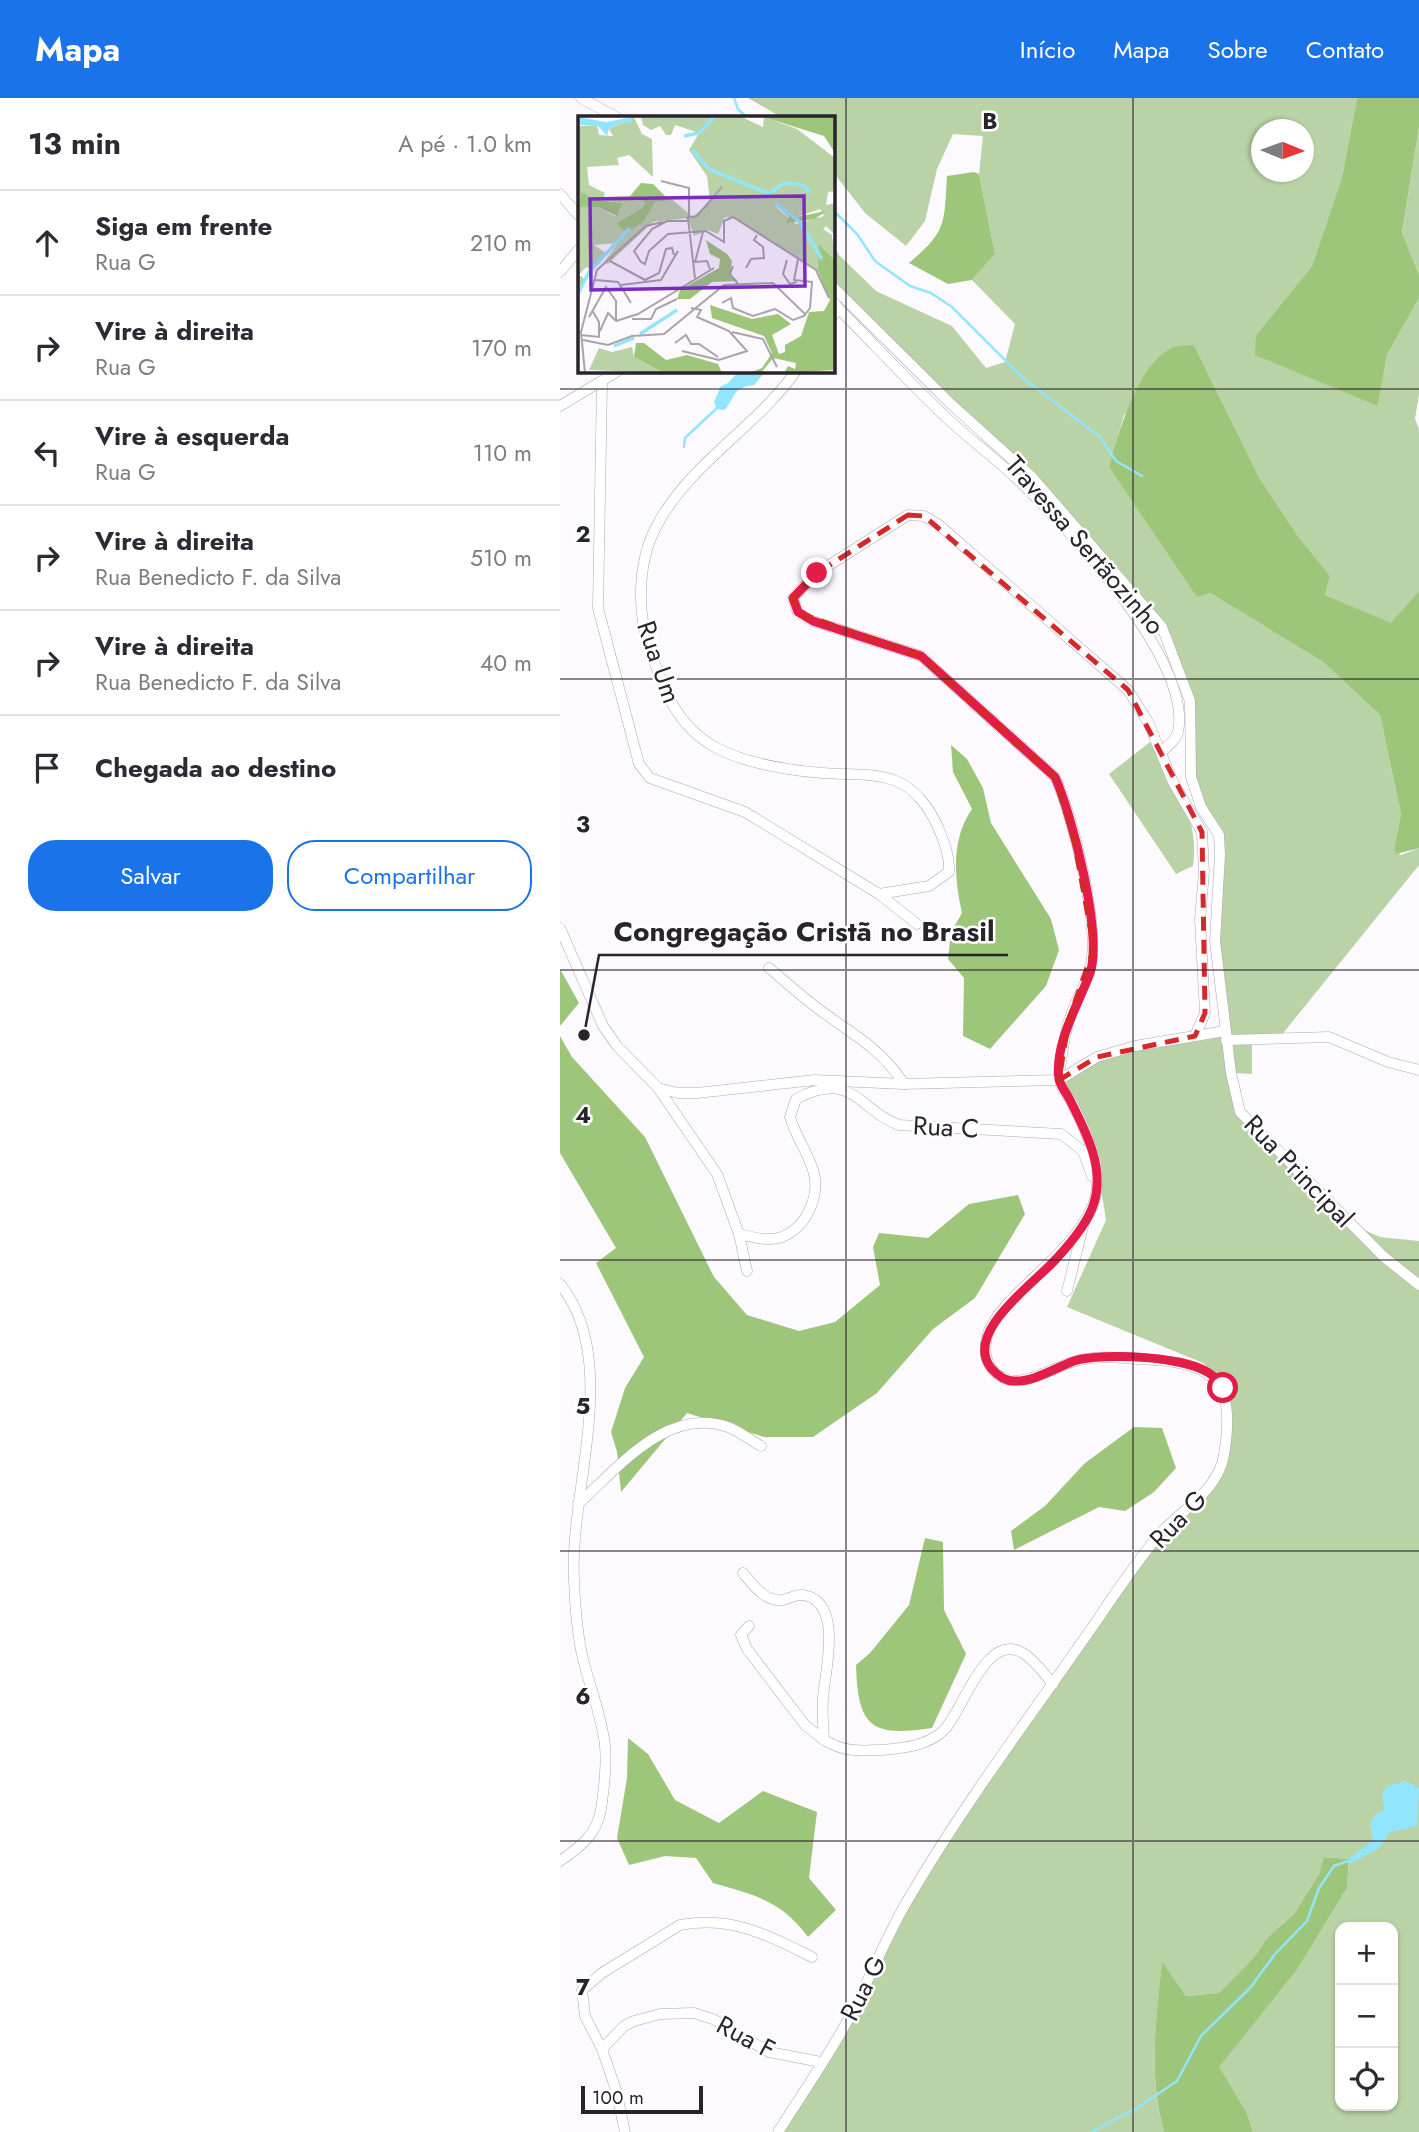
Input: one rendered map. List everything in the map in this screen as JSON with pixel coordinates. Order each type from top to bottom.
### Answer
[{"type":"street","points":[[581,98],[613,116]]},
{"type":"street","points":[[560,194],[578,215]]},
{"type":"street","points":[[560,272],[578,250]]},
{"type":"street","name":"Travessa Sertãozinho","points":[[835,289],[952,405],[1032,477],[1162,627],[1191,701],[1191,777],[1201,807],[1219,835],[1215,941],[1226,1036]]},
{"type":"street","points":[[835,309],[950,421],[1029,491],[1138,617],[1162,658],[1174,687],[1179,718],[1178,734],[1161,752]]},
{"type":"street","points":[[560,406],[615,373]]},
{"type":"street","name":"Rua Um","points":[[794,373],[670,505],[647,551],[641,614],[648,645],[668,701],[681,720],[712,746],[728,753],[779,766],[878,776],[896,781],[909,787],[932,814],[950,860],[949,873],[929,886],[879,894]]},
{"type":"street","name":"Rua Um","points":[[602,383],[598,608],[639,764],[650,778],[746,812],[879,894],[917,924]]},
{"type":"street","points":[[1059,1080],[1069,1019],[1090,973],[1094,948],[1065,798],[1055,777],[921,656],[813,621],[798,612],[793,598],[817,573],[908,515],[924,516],[939,525],[1128,690],[1149,722],[1173,782],[1202,832],[1204,872],[1200,920],[1205,1013],[1195,1036]]},
{"type":"street","points":[[560,929],[603,1026],[623,1053],[658,1088],[717,1174],[739,1234],[747,1271]]},
{"type":"street","points":[[769,968],[821,1011],[889,1061],[904,1084]]},
{"type":"street","points":[[658,1088],[678,1093],[697,1093],[815,1080],[904,1084],[1059,1080],[1097,1057],[1135,1046],[1195,1036],[1329,1037],[1388,1062],[1419,1070]]},
{"type":"street","name":"Rua Principal","points":[[1226,1036],[1240,1112],[1384,1257],[1419,1285]]},
{"type":"street","name":"Rua G","points":[[778,2132],[848,2019],[913,1890],[1053,1684],[1161,1533],[1210,1487],[1220,1473],[1225,1454],[1227,1407],[1223,1388],[1213,1375],[1194,1366],[1159,1360],[1097,1357],[1075,1361],[1026,1380],[1011,1381],[999,1376],[990,1367],[985,1353],[991,1326],[1056,1259],[1084,1223],[1095,1201],[1096,1159],[1059,1080]]},
{"type":"street","name":"Rua C","points":[[739,1234],[761,1238],[783,1237],[805,1217],[814,1201],[816,1183],[812,1168],[794,1132],[790,1117],[796,1099],[810,1092],[853,1092],[888,1121],[900,1125],[1061,1134],[1083,1152],[1091,1172],[1095,1201]]},
{"type":"street","points":[[1067,1292],[1084,1223]]},
{"type":"street","points":[[560,1284],[576,1307],[585,1336],[588,1363],[588,1415],[578,1504],[575,1592],[582,1656],[606,1749],[597,1826],[590,1838],[560,1861]]},
{"type":"street","points":[[578,1504],[664,1432],[685,1423],[709,1423],[730,1428],[761,1446]]},
{"type":"street","points":[[743,1573],[767,1598],[785,1600],[804,1595],[812,1599],[826,1615],[830,1644],[822,1702],[824,1741]]},
{"type":"street","points":[[749,1626],[741,1634],[747,1649],[805,1725],[824,1741],[849,1751],[906,1748],[924,1743],[945,1730],[974,1677],[985,1664],[1009,1649],[1022,1652],[1053,1684]]},
{"type":"street","points":[[625,2132],[617,2090],[602,2049],[585,2016],[582,1990],[602,1973],[680,1925],[695,1922],[736,1923],[813,1957]]},
{"type":"street","name":"Rua F","points":[[602,2049],[624,2026],[634,2021],[660,2014],[694,2013],[713,2019],[769,2052],[821,2062]]},
{"type":"highlighted area","points":[[908,515],[924,516],[1128,690],[1202,832],[1205,1013],[1195,1036],[1097,1057],[1059,1080],[1069,1019],[1094,948],[1074,840],[1055,777],[921,656],[798,613],[793,598],[817,573]]},
{"type":"green space","points":[[748,98],[1357,98],[1342,177],[1312,266],[1256,335],[1378,406],[1387,355],[1419,298],[1419,394],[1415,419],[1419,429],[1419,591],[1391,624],[1325,595],[1330,576],[1298,536],[1259,477],[1194,345],[1124,415],[1109,467],[1210,593],[1323,662],[1380,715],[1401,814],[1394,849],[1401,855],[1419,848],[1419,865],[1280,1037],[1252,1039],[1252,1074],[1232,1073],[1241,1112],[1353,1225],[1380,1237],[1419,1241],[1419,2132],[1253,2132],[1247,2113],[1218,2067],[1297,1970],[1347,1888],[1349,1859],[1325,1857],[1319,1874],[1294,1914],[1268,1937],[1254,1957],[1219,1993],[1186,1996],[1162,1964],[1155,2069],[1164,2132],[776,2132],[821,2062],[906,1901],[1161,1533],[1220,1473],[1229,1386],[1203,1363],[1067,1307],[1106,1220],[1096,1159],[1059,1080],[1097,1057],[1225,1031],[1215,941],[1219,835],[1191,777],[1190,701],[1162,627],[1032,477],[835,289],[835,248],[839,255],[876,291],[952,326],[986,368],[1005,362],[1015,324],[972,280],[995,254],[979,174],[983,136],[953,134],[937,169],[925,221],[906,246],[865,213],[835,175],[835,116],[779,116]]},
{"type":"green space","points":[[1357,98],[1419,98],[1419,127],[1402,233],[1419,275],[1419,298],[1387,355],[1378,406],[1255,355],[1256,335],[1312,266],[1342,177]]},
{"type":"green space","points":[[1419,127],[1419,275],[1402,234]]},
{"type":"green space","points":[[974,172],[979,174],[995,254],[972,280],[948,284],[909,263],[931,243],[941,225],[947,176]]},
{"type":"green space","points":[[1194,345],[1259,477],[1298,536],[1330,576],[1325,595],[1391,623],[1419,591],[1419,848],[1396,854],[1394,849],[1401,814],[1380,715],[1323,662],[1210,593],[1197,597],[1109,467],[1131,401],[1149,369],[1172,348]]},
{"type":"green space","points":[[1150,742],[1176,786],[1193,832],[1193,866],[1176,874],[1109,774]]},
{"type":"green space","points":[[951,745],[967,759],[983,788],[991,823],[1051,919],[1059,950],[1046,986],[990,1049],[963,1036],[964,978],[948,959],[951,932],[962,913],[956,873],[957,846],[960,833],[972,809],[953,772]]},
{"type":"green space","points":[[560,969],[579,1003],[560,1026]]},
{"type":"green space","points":[[560,1036],[572,1057],[645,1137],[714,1277],[747,1315],[799,1331],[835,1322],[880,1285],[873,1247],[879,1233],[928,1238],[969,1204],[1018,1195],[1025,1214],[975,1298],[933,1329],[877,1393],[813,1437],[764,1437],[687,1413],[621,1492],[617,1452],[611,1432],[625,1388],[644,1357],[596,1263],[616,1248],[560,1153]]},
{"type":"green space","points":[[1134,1427],[1162,1428],[1176,1468],[1154,1492],[1125,1511],[1099,1507],[1014,1550],[1011,1531],[1045,1506],[1085,1463]]},
{"type":"green space","points":[[925,1538],[943,1542],[944,1610],[966,1654],[932,1728],[894,1731],[871,1723],[864,1714],[857,1685],[856,1665],[870,1653],[909,1605]]},
{"type":"green space","points":[[628,1738],[648,1754],[675,1800],[719,1823],[763,1791],[817,1812],[809,1878],[836,1910],[808,1937],[777,1907],[754,1896],[713,1883],[696,1858],[665,1856],[629,1865],[617,1838],[627,1778]]},
{"type":"green space","points":[[1324,1857],[1349,1859],[1347,1888],[1297,1970],[1219,2067],[1247,2113],[1253,2132],[1164,2132],[1155,2068],[1162,1962],[1186,1996],[1219,1993],[1254,1957],[1268,1937],[1294,1914],[1319,1874]]},
{"type":"water","points":[[737,373],[764,373],[754,385],[738,390],[725,410],[717,409],[714,402],[721,386]]},
{"type":"water","points":[[1405,1781],[1419,1788],[1417,1826],[1390,1832],[1379,1848],[1348,1865],[1349,1859],[1373,1840],[1370,1824],[1375,1815],[1384,1810],[1382,1792],[1388,1786]]},
{"type":"waterway","points":[[734,98],[738,109],[745,116]]},
{"type":"waterway","points":[[835,212],[857,234],[875,261],[910,286],[931,293],[952,307],[1024,379],[1100,437],[1116,461],[1142,476]]},
{"type":"waterway","points":[[684,447],[685,438],[717,408]]},
{"type":"waterway","points":[[1091,2132],[1137,2108],[1177,2081],[1201,2036],[1250,1988],[1275,1954],[1307,1921],[1319,1888],[1334,1866],[1351,1860]]},
{"type":"place","name":"Congregação Cristã no Brasil","points":[[584,1035]]},
{"type":"route","points":[[817,573],[793,598],[798,612],[813,621],[921,656],[1037,758],[1055,777],[1065,798],[1088,905],[1094,948],[1090,973],[1069,1019],[1059,1080],[1083,1125],[1096,1159],[1095,1201],[1084,1223],[1056,1259],[1006,1307],[991,1326],[985,1353],[990,1367],[999,1376],[1011,1381],[1026,1380],[1075,1361],[1097,1357],[1159,1360],[1194,1366],[1213,1375],[1223,1388]]}]
